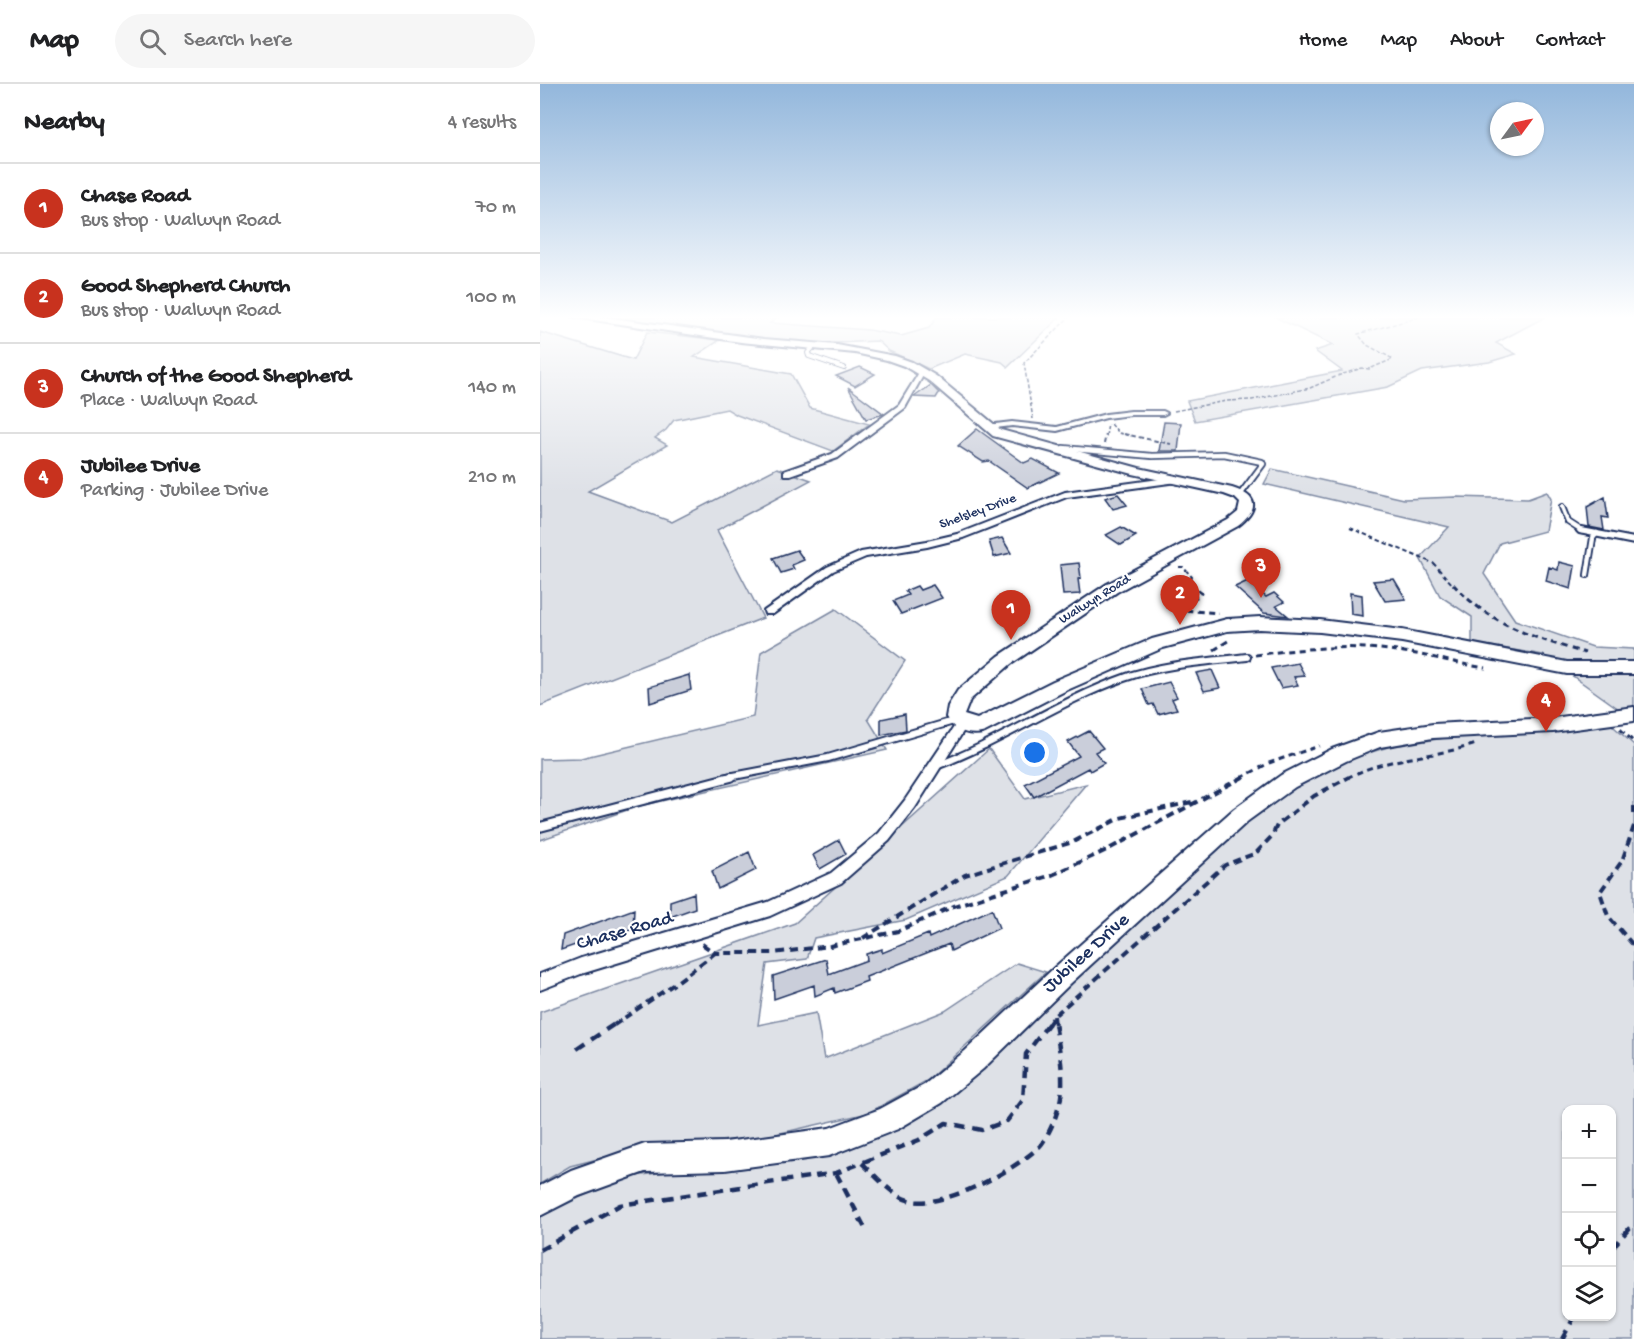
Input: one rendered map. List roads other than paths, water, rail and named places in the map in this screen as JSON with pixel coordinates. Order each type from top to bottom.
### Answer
[{"type":"main road","points":[[927,376],[951,393],[987,427],[998,433],[1174,480],[1240,495]]},
{"type":"main road","name":"Walwyn Road","points":[[960,722],[955,717],[957,706],[964,695],[1005,660],[1104,594],[1244,515],[1248,508],[1247,502],[1240,495]]},
{"type":"main road","points":[[960,722],[979,727],[1059,686],[1158,643],[1210,628],[1252,624],[1320,626],[1402,636],[1567,668],[1634,668]]},
{"type":"main road","name":"Jubilee Drive","points":[[540,1202],[572,1184],[645,1158],[724,1156],[830,1142],[888,1119],[933,1094],[1241,815],[1288,781],[1339,755],[1379,740],[1433,731],[1553,725],[1634,714]]},
{"type":"street","points":[[787,473],[835,456],[902,405],[920,376]]},
{"type":"street","points":[[987,427],[1012,424],[1057,429],[1106,416],[1163,413]]},
{"type":"street","name":"Shelsley Drive","points":[[769,611],[830,569],[864,554],[960,536],[1065,495],[1174,480]]},
{"type":"street","points":[[1582,531],[1634,541]]},
{"type":"street","name":"Chase Road","points":[[540,982],[581,966],[770,909],[836,878],[884,837],[935,766],[960,722]]},
{"type":"lane","points":[[1050,448],[1152,456],[1224,454],[1262,462],[1263,464],[1240,495]]},
{"type":"lane","points":[[1562,507],[1564,520],[1568,525],[1582,531]]},
{"type":"lane","points":[[1587,575],[1593,538],[1597,533]]},
{"type":"lane","points":[[935,766],[963,758],[1125,677],[1193,664],[1247,657]]},
{"type":"lane","points":[[540,827],[714,780],[828,758],[960,722]]},
{"type":"place","name":"Church of the Good Shepherd","points":[[1261,598]]},
{"type":"place","name":"Good Shepherd Church","points":[[1180,625]]},
{"type":"place","name":"Chase Road","points":[[1011,640]]},
{"type":"place","name":"Jubilee Drive","points":[[1546,732]]}]
